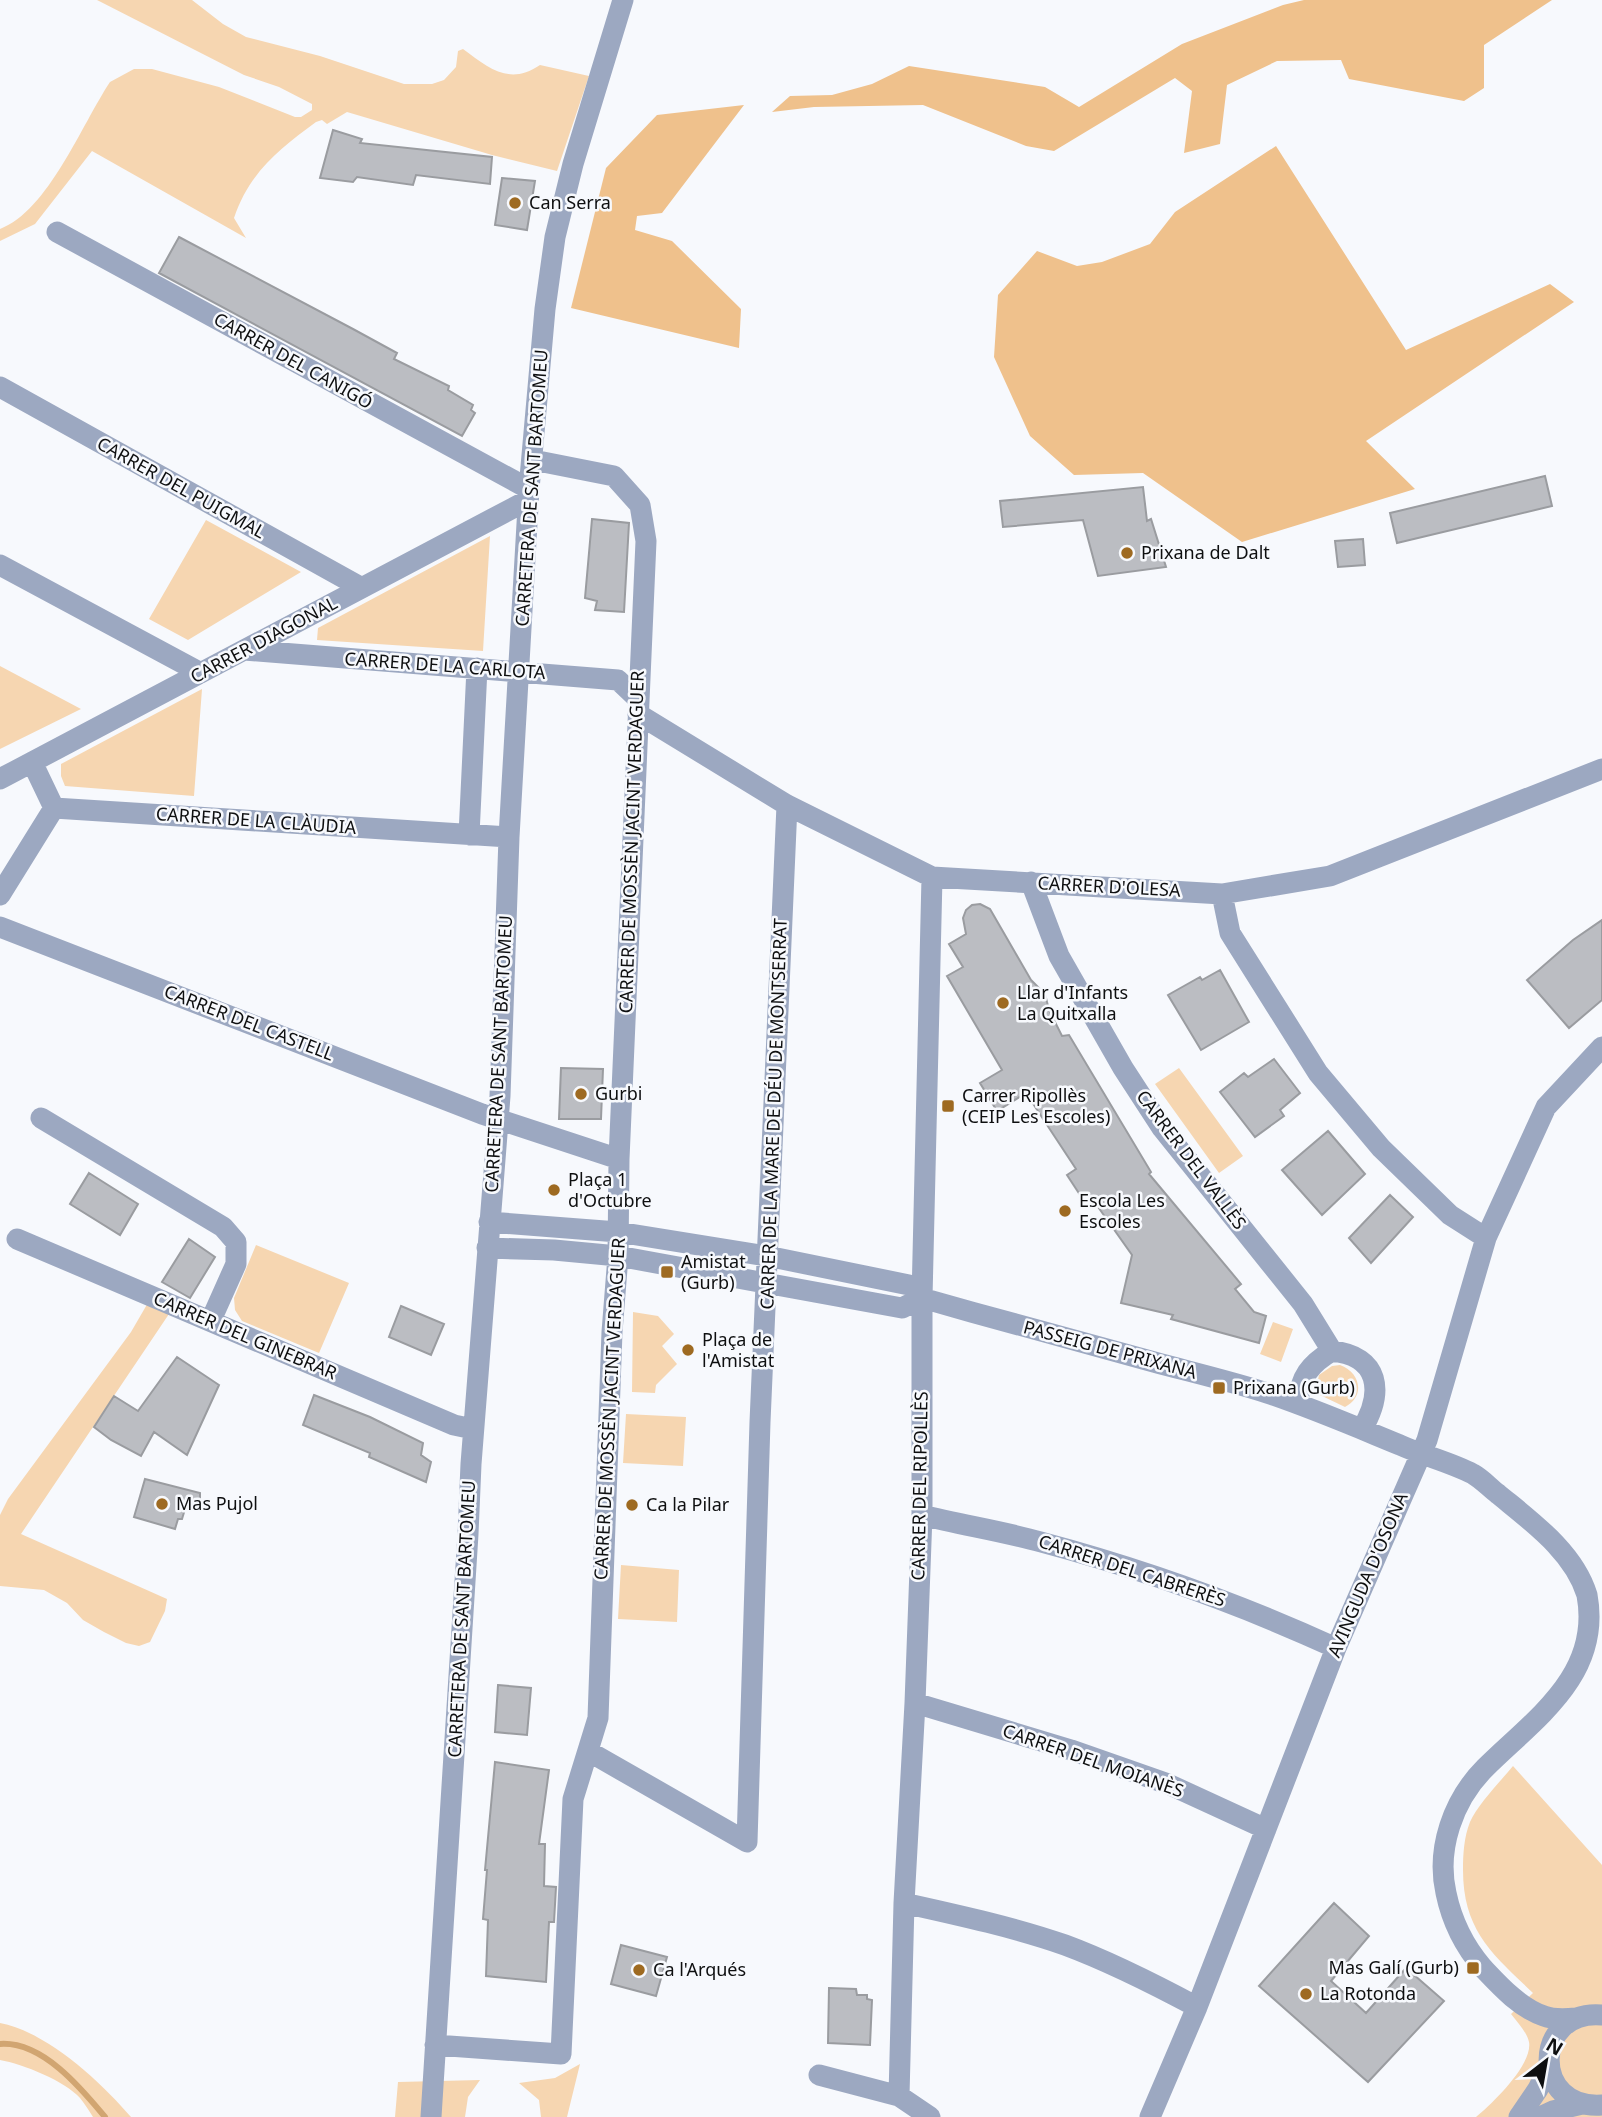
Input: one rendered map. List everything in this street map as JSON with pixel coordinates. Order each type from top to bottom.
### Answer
[{"type":"street","name":"CARRETERA DE SANT BARTOMEU","points":[[430,2117],[473,1429],[500,1090],[509,837],[529,495],[545,310],[555,237],[573,164],[624,0]]},
{"type":"street","name":"CARRER DEL CANIGÓ","points":[[57,232],[529,495]]},
{"type":"street","name":"CARRER DEL PUIGMAL","points":[[0,387],[362,588]]},
{"type":"street","name":"CARRER DE MOSSÈN JACINT VERDAGUER","points":[[435,2045],[561,2054],[573,1799],[598,1718],[646,541],[640,505],[614,476],[533,460]]},
{"type":"street","name":"CARRER DIAGONAL","points":[[0,779],[362,588],[529,495]]},
{"type":"street","points":[[0,565],[201,673]]},
{"type":"street","name":"CARRER DE LA CARLOTA","points":[[244,650],[618,680],[638,706]]},
{"type":"street","points":[[469,835],[477,668]]},
{"type":"street","name":"CARRER D'OLESA","points":[[638,706],[787,806],[932,877],[1222,894],[1330,876],[1602,769]]},
{"type":"street","points":[[0,895],[54,808],[32,762]]},
{"type":"street","name":"CARRER DE LA MARE DE DÉU DE MONTSERRAT","points":[[588,1751],[747,1842],[760,1436],[787,806]]},
{"type":"street","name":"CARRER DE LA CLÀUDIA","points":[[54,808],[509,837]]},
{"type":"street","name":"CARRER DEL RIPOLLÈS","points":[[899,2096],[904,1903],[922,1515],[922,1298],[932,877]]},
{"type":"street","name":"CARRER DEL VALLÈS","points":[[1031,882],[1059,956],[1123,1068],[1162,1128],[1306,1308],[1332,1351]]},
{"type":"street","points":[[1222,894],[1230,933],[1318,1073],[1381,1148],[1450,1215],[1486,1238]]},
{"type":"street","name":"CARRER DEL CASTELL","points":[[0,927],[497,1119]]},
{"type":"street","name":"AVINGUDA D'OSONA","points":[[1150,2117],[1197,2007],[1336,1648],[1427,1440],[1486,1238],[1546,1107],[1602,1047]]},
{"type":"street","points":[[41,1118],[223,1227],[236,1242],[236,1264],[211,1320]]},
{"type":"street","points":[[497,1119],[619,1159]]},
{"type":"street","name":"PASSEIG DE PRIXANA","points":[[489,1222],[618,1232],[767,1256],[909,1285],[922,1298],[1298,1404]]},
{"type":"street","name":"CARRER DEL GINEBRAR","points":[[17,1239],[454,1425],[473,1429]]},
{"type":"street","name":"PASSEIG DE PRIXANA","points":[[487,1248],[618,1256],[902,1308],[922,1298]]},
{"type":"street","points":[[1363,1429],[1370,1417],[1376,1390],[1374,1381],[1361,1360],[1350,1353],[1332,1351],[1310,1366],[1303,1378],[1298,1404],[1474,1475],[1539,1528],[1575,1569],[1587,1596],[1592,1615],[1587,1656],[1575,1680],[1565,1695],[1483,1769],[1467,1790],[1451,1820],[1443,1877],[1450,1912],[1456,1926],[1472,1955],[1497,1983],[1522,2004],[1543,2016],[1556,2019],[1602,2015]]},
{"type":"street","name":"CARRER DEL CABRERÈS","points":[[922,1515],[1040,1541],[1163,1578],[1258,1612],[1336,1648]]},
{"type":"street","name":"CARRER DEL MOIANÈS","points":[[915,1703],[1071,1750],[1168,1784],[1266,1829]]},
{"type":"street","points":[[904,1903],[984,1921],[1066,1946],[1145,1980],[1197,2007]]},
{"type":"street","points":[[1522,2004],[1549,2059],[1552,2079],[1559,2090],[1569,2098],[1592,2105]]},
{"type":"street","points":[[1519,2117],[1538,2089],[1557,2033],[1576,2018]]},
{"type":"street","points":[[819,2075],[899,2096],[930,2117]]},
{"type":"street","points":[[1539,2117],[1553,2110],[1592,2105]]},
{"type":"shaded area","points":[[97,0],[192,0],[223,24],[246,37],[320,56],[404,84],[432,84],[444,80],[456,67],[458,51],[463,49],[491,68],[509,74],[519,74],[540,65],[589,76],[557,171],[492,155],[347,112],[327,124],[322,120],[316,122],[278,152],[257,175],[240,202],[234,218],[246,238],[92,151],[35,224],[0,241],[0,229],[17,219],[49,186],[110,82],[134,69],[152,69],[219,87],[295,117],[301,117],[312,110],[312,104],[279,87],[244,75]]},
{"type":"shaded area","points":[[1304,0],[1552,0],[1484,45],[1484,88],[1464,101],[1349,79],[1341,60],[1277,61],[1227,85],[1220,144],[1184,153],[1192,91],[1175,78],[1054,151],[1026,146],[923,105],[814,107],[772,112],[790,96],[832,95],[872,84],[909,66],[1045,87],[1079,107],[1182,44],[1283,5]]},
{"type":"shaded area","points":[[744,105],[662,213],[637,216],[635,230],[672,241],[741,309],[739,348],[571,308],[606,168],[657,115]]},
{"type":"shaded area","points":[[1276,146],[1406,350],[1550,284],[1574,302],[1366,441],[1415,489],[1242,542],[1143,473],[1074,475],[1030,436],[994,357],[998,295],[1037,251],[1077,266],[1102,262],[1150,244],[1175,212]]},
{"type":"shaded area","points":[[206,520],[301,572],[188,640],[149,619]]},
{"type":"shaded area","points":[[490,536],[483,651],[317,640],[318,628]]},
{"type":"shaded area","points":[[0,666],[81,709],[0,749]]},
{"type":"shaded area","points":[[202,689],[194,796],[65,786],[61,776],[61,764]]},
{"type":"shaded area","points":[[1179,1068],[1243,1156],[1219,1173],[1155,1084]]},
{"type":"shaded area","points":[[256,1245],[349,1283],[319,1353],[242,1321],[235,1310],[234,1298]]},
{"type":"shaded area","points":[[149,1301],[171,1311],[21,1534],[167,1599],[165,1611],[150,1642],[139,1646],[126,1643],[83,1620],[67,1603],[44,1590],[0,1586],[0,1515],[8,1499],[131,1332]]},
{"type":"shaded area","points":[[633,1312],[658,1316],[674,1334],[662,1346],[677,1364],[656,1385],[655,1393],[632,1392]]},
{"type":"shaded area","points":[[1273,1322],[1293,1329],[1281,1362],[1260,1354]]},
{"type":"shaded area","points":[[1340,1365],[1352,1373],[1358,1384],[1356,1397],[1345,1407],[1320,1395],[1316,1389],[1319,1375],[1332,1366]]},
{"type":"shaded area","points":[[626,1414],[686,1417],[683,1466],[623,1463]]},
{"type":"shaded area","points":[[621,1565],[679,1570],[677,1622],[618,1619]]},
{"type":"shaded area","points":[[1513,1766],[1602,1865],[1602,2117],[1476,2117],[1510,2082],[1529,2051],[1526,2035],[1511,2014],[1533,1993],[1505,1966],[1483,1939],[1474,1925],[1464,1891],[1464,1846],[1470,1822]]},
{"type":"shaded area","points":[[0,2023],[36,2036],[54,2047],[104,2088],[131,2117],[93,2117],[80,2098],[64,2085],[31,2069],[0,2060]]},
{"type":"shaded area","points":[[580,2064],[567,2117],[541,2117],[539,2100],[519,2083],[555,2078]]},
{"type":"shaded area","points":[[480,2080],[468,2097],[465,2117],[395,2117],[398,2082]]},
{"type":"building","points":[[333,130],[362,139],[360,143],[492,157],[490,184],[416,175],[413,185],[357,177],[353,182],[320,178]]},
{"type":"building","name":"Can Serra","points":[[502,178],[535,181],[527,230],[495,225]]},
{"type":"building","points":[[179,237],[397,353],[394,359],[449,386],[448,390],[473,405],[471,410],[475,413],[462,436],[159,273]]},
{"type":"building","points":[[1545,476],[1552,506],[1397,543],[1390,513]]},
{"type":"building","points":[[1143,487],[1147,521],[1151,519],[1166,567],[1098,576],[1083,520],[1003,527],[1000,501]]},
{"type":"building","points":[[592,519],[629,523],[624,612],[595,610],[597,601],[585,598]]},
{"type":"building","points":[[1363,539],[1365,565],[1338,567],[1335,541]]},
{"type":"building","points":[[980,904],[990,909],[1031,980],[1045,994],[1049,1010],[1062,1036],[1069,1035],[1151,1172],[1149,1174],[1241,1284],[1235,1289],[1254,1312],[1266,1316],[1259,1343],[1171,1319],[1173,1315],[1121,1303],[1132,1255],[1091,1197],[1084,1201],[1067,1175],[1076,1169],[1026,1093],[997,1111],[980,1083],[1002,1070],[947,976],[963,967],[949,944],[966,934],[963,918],[966,910],[972,905]]},
{"type":"building","points":[[1602,920],[1602,1000],[1569,1028],[1527,980],[1573,940]]},
{"type":"building","points":[[1220,970],[1249,1022],[1201,1050],[1168,995],[1200,977],[1202,980]]},
{"type":"building","points":[[1274,1059],[1300,1093],[1280,1110],[1284,1116],[1255,1137],[1220,1092],[1244,1073],[1248,1077]]},
{"type":"building","name":"Gurbi","points":[[561,1068],[603,1069],[601,1119],[559,1119]]},
{"type":"building","points":[[1328,1131],[1365,1174],[1322,1215],[1282,1170]]},
{"type":"building","points":[[89,1173],[138,1204],[120,1235],[70,1204]]},
{"type":"building","points":[[1390,1195],[1413,1217],[1371,1263],[1349,1238]]},
{"type":"building","points":[[189,1239],[215,1257],[190,1298],[162,1282]]},
{"type":"building","points":[[401,1306],[444,1324],[431,1355],[389,1337]]},
{"type":"building","points":[[177,1357],[219,1385],[187,1455],[154,1432],[141,1456],[111,1440],[94,1427],[114,1396],[138,1411]]},
{"type":"building","points":[[314,1395],[370,1417],[423,1443],[421,1455],[431,1462],[426,1482],[369,1457],[370,1453],[303,1425]]},
{"type":"building","name":"Mas Pujol","points":[[145,1479],[200,1493],[200,1499],[188,1499],[182,1519],[178,1519],[175,1529],[134,1517]]},
{"type":"building","points":[[498,1685],[531,1688],[527,1735],[495,1732]]},
{"type":"building","points":[[495,1762],[549,1770],[539,1844],[545,1844],[544,1886],[556,1887],[554,1922],[549,1922],[546,1982],[486,1976],[488,1920],[483,1919],[485,1870]]},
{"type":"building","name":"La Rotonda","points":[[1334,1903],[1369,1936],[1331,1981],[1366,2013],[1406,1968],[1444,2001],[1368,2082],[1259,1986]]},
{"type":"building","name":"Ca l'Arqués","points":[[621,1945],[667,1957],[656,1996],[611,1984]]},
{"type":"building","points":[[829,1988],[856,1989],[857,1995],[867,1995],[867,1999],[872,2000],[870,2045],[828,2043]]},
{"type":"waterway","points":[[0,2044],[16,2045],[45,2058],[72,2080],[105,2117]]},
{"type":"place","name":"Can Serra","points":[[515,203]]},
{"type":"place","name":"Prixana de Dalt","points":[[1127,553]]},
{"type":"place","name":"Llar d'Infants La Quitxalla","points":[[1003,1003]]},
{"type":"place","name":"Gurbi","points":[[581,1094]]},
{"type":"place","name":"Carrer Ripollès (CEIP Les Escoles)","points":[[948,1106]]},
{"type":"place","name":"Plaça 1 d'Octubre","points":[[554,1190]]},
{"type":"place","name":"Escola Les Escoles","points":[[1065,1211]]},
{"type":"place","name":"Amistat (Gurb)","points":[[667,1272]]},
{"type":"place","name":"Plaça de l'Amistat","points":[[688,1350]]},
{"type":"place","name":"Prixana (Gurb)","points":[[1219,1388]]},
{"type":"place","name":"Mas Pujol","points":[[162,1504]]},
{"type":"place","name":"Ca la Pilar","points":[[632,1505]]},
{"type":"place","name":"Mas Galí (Gurb)","points":[[1473,1968]]},
{"type":"place","name":"Ca l'Arqués","points":[[639,1970]]},
{"type":"place","name":"La Rotonda","points":[[1306,1994]]}]
